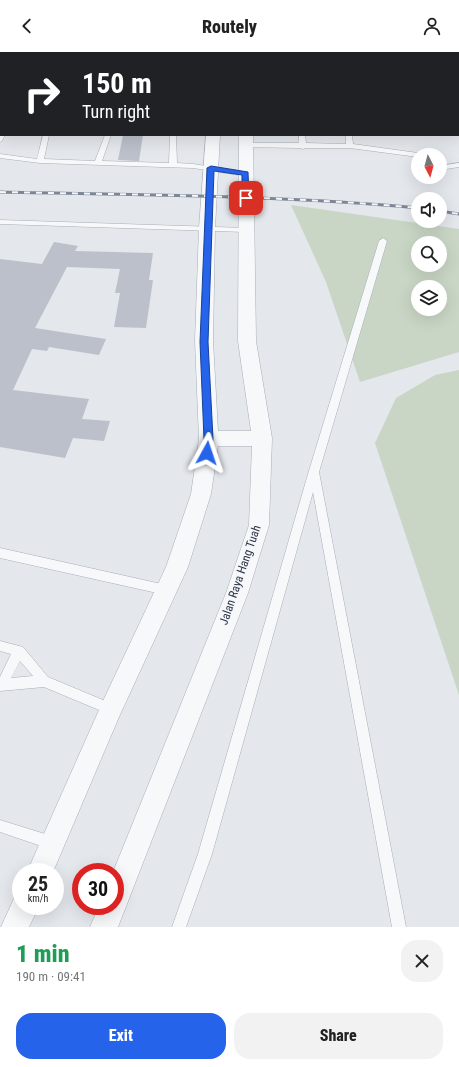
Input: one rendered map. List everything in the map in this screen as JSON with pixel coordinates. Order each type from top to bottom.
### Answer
[{"type":"street","points":[[0,52],[6,52]]},
{"type":"street","points":[[44,863],[111,709],[177,567],[201,494],[209,439],[204,342],[207,228],[213,136]]},
{"type":"street","name":"Jalan Raya Hang Tuah","points":[[124,877],[237,593],[259,525],[262,438],[247,341],[246,140]]},
{"type":"street","points":[[209,439],[262,438]]},
{"type":"street","points":[[15,927],[21,915]]},
{"type":"street","points":[[104,927],[109,915]]},
{"type":"lane","points":[[40,161],[46,136]]},
{"type":"lane","points":[[98,163],[108,136]]},
{"type":"lane","points":[[173,136],[173,165]]},
{"type":"lane","points":[[302,136],[303,147]]},
{"type":"lane","points":[[349,136],[350,146]]},
{"type":"lane","points":[[246,140],[303,147],[350,146],[411,154]]},
{"type":"lane","points":[[0,156],[40,161],[173,165],[211,168],[245,174]]},
{"type":"lane","points":[[447,167],[459,165]]},
{"type":"lane","points":[[0,222],[246,230]]},
{"type":"lane","points":[[179,927],[205,854],[314,472],[383,241]]},
{"type":"lane","points":[[314,472],[399,927]]},
{"type":"lane","points":[[0,553],[166,590]]},
{"type":"lane","points":[[0,646],[19,651],[44,681],[111,709]]},
{"type":"lane","points":[[1,685],[19,651]]},
{"type":"lane","points":[[1,685],[44,681]]},
{"type":"lane","points":[[0,826],[53,843]]},
{"type":"green space","points":[[291,205],[411,222],[411,228],[447,227],[459,229],[459,352],[360,382],[326,282]]},
{"type":"green space","points":[[459,370],[459,695],[375,443],[396,398],[435,375]]},
{"type":"building","points":[[123,136],[143,136],[139,161],[118,160]]},
{"type":"building","points":[[54,242],[78,246],[75,251],[153,253],[149,280],[153,280],[146,328],[114,327],[120,293],[115,293],[120,269],[67,267],[35,328],[106,339],[99,355],[49,347],[47,351],[32,349],[13,390],[89,399],[82,419],[110,421],[104,441],[73,438],[65,458],[0,447],[0,259],[42,264]]},
{"type":"railway","points":[[0,192],[261,198],[314,200],[411,207]]},
{"type":"railway","points":[[447,212],[459,214]]},
{"type":"route","points":[[207,453],[209,439],[204,342],[207,228],[211,168],[245,174],[246,198]]}]
